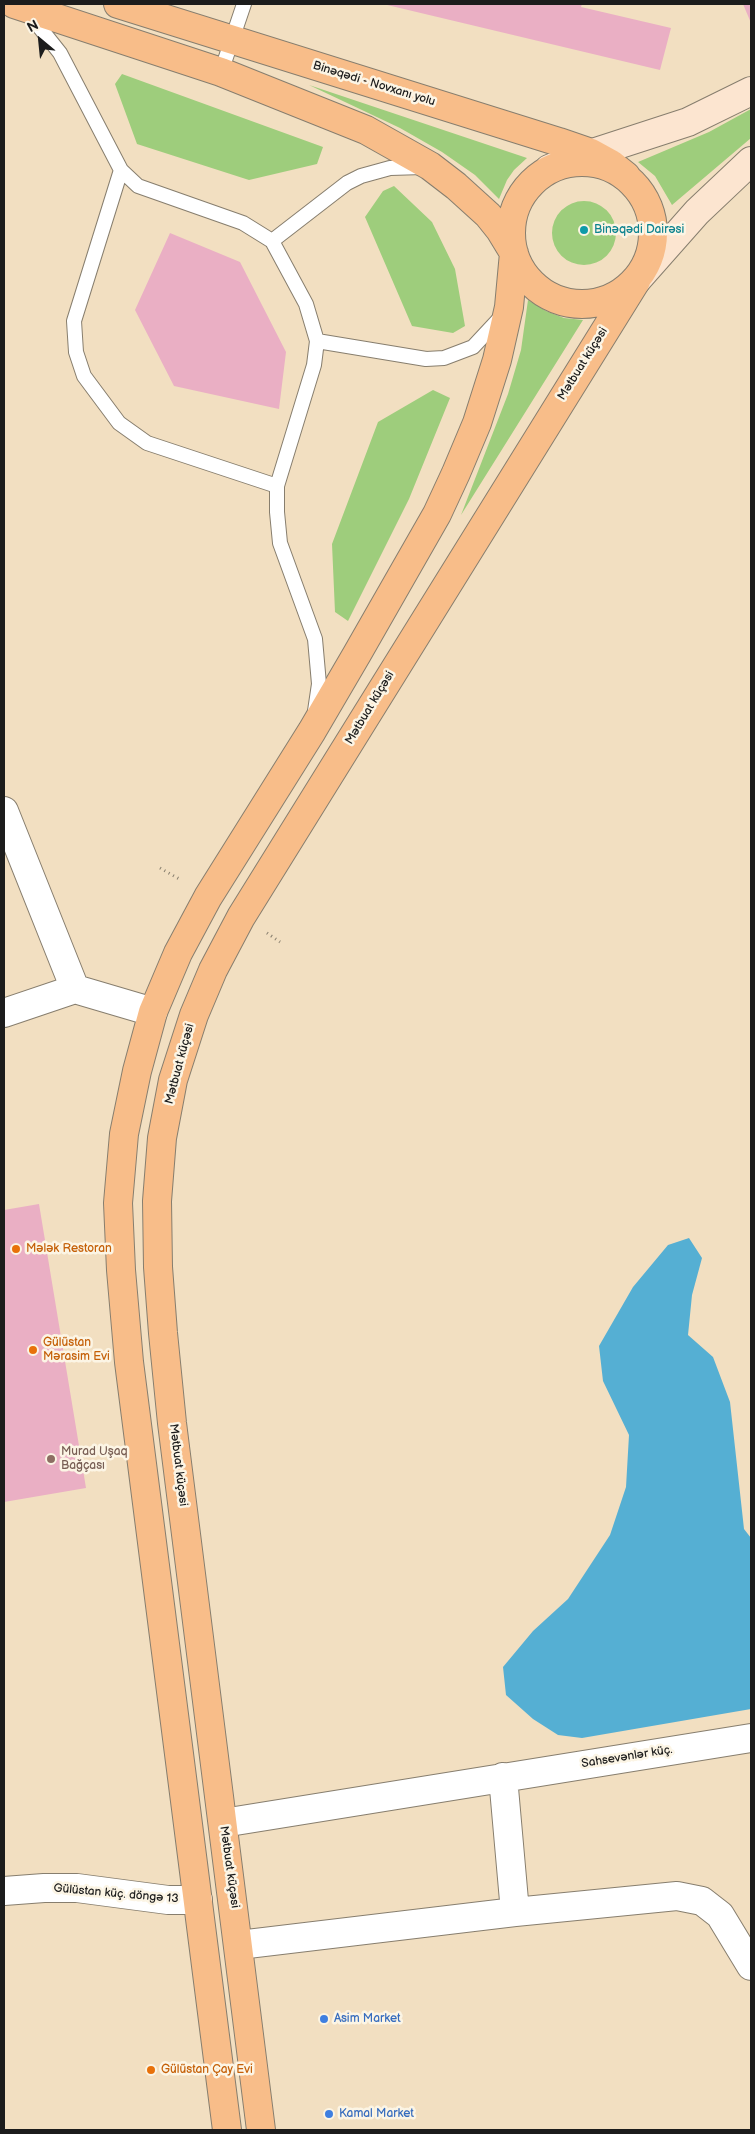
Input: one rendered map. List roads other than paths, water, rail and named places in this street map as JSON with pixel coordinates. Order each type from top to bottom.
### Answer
[{"type":"main road","name":"Binəqədi - Novxanı yolu","points":[[118,4],[591,153],[611,164],[626,176]]},
{"type":"main road","points":[[19,5],[221,72],[366,130],[430,166],[456,186],[488,215],[514,253],[521,270],[534,285],[549,296],[567,303],[586,304],[604,301],[621,293],[636,280],[646,267],[652,251],[653,217],[647,201],[638,187],[612,167],[596,162],[572,162],[549,169]]},
{"type":"main road","points":[[227,2130],[129,1362],[121,1270],[118,1202],[124,1134],[137,1071],[153,1012],[178,953],[208,898],[312,731],[437,514],[477,423],[497,360],[509,306],[514,253],[511,227],[519,200],[527,187],[549,169],[591,153],[688,122],[751,91]]},
{"type":"main road","name":"Mətbuat küçəsi","points":[[261,2130],[172,1423],[158,1267],[157,1201],[162,1138],[173,1080],[194,1015],[213,970],[241,917],[636,280],[696,212],[751,160]]},
{"type":"main road","points":[[189,1828],[223,1823]]},
{"type":"main road","points":[[198,1900],[233,1896]]},
{"type":"main road","points":[[204,1950],[239,1945]]},
{"type":"street","points":[[4,810],[74,989]]},
{"type":"street","points":[[4,1013],[74,989],[153,1012]]},
{"type":"street","name":"Sahsevənlər küç.","points":[[223,1823],[751,1738]]},
{"type":"street","points":[[503,1777],[515,1912]]},
{"type":"street","name":"Gülüstan küç. döngə 13","points":[[4,1891],[77,1888],[168,1900],[198,1900]]},
{"type":"street","points":[[239,1945],[515,1912],[677,1896],[702,1901],[720,1915],[751,1966]]},
{"type":"lane","points":[[221,72],[244,4]]},
{"type":"lane","points":[[19,5],[60,53],[121,170],[138,186],[244,223],[272,241],[284,260],[306,304],[317,341],[312,373],[277,486],[277,512],[280,542],[315,639],[319,684],[312,731]]},
{"type":"lane","points":[[272,241],[347,184],[362,176],[390,168],[430,166]]},
{"type":"lane","points":[[121,170],[74,321],[76,352],[84,376],[119,423],[147,443],[277,486]]},
{"type":"lane","points":[[317,341],[426,359],[444,358],[473,347],[485,336],[509,306]]},
{"type":"water","points":[[689,1238],[702,1258],[692,1295],[688,1335],[713,1357],[730,1402],[744,1529],[751,1538],[751,1709],[582,1738],[558,1735],[533,1719],[506,1695],[503,1667],[533,1631],[568,1599],[610,1535],[626,1487],[629,1435],[603,1381],[599,1346],[633,1287],[668,1245]]},
{"type":"place","name":"Binəqədi Dairəsi","points":[[584,230]]},
{"type":"place","name":"Mələk Restoran","points":[[16,1249]]},
{"type":"place","name":"Gülüstan Mərasim Evi","points":[[33,1350]]},
{"type":"place","name":"Murad Uşaq Bağçası","points":[[51,1459]]},
{"type":"place","name":"Asim Market","points":[[324,2019]]},
{"type":"place","name":"Gülüstan Çay Evi","points":[[151,2070]]},
{"type":"place","name":"Kamal Market","points":[[329,2114]]}]
